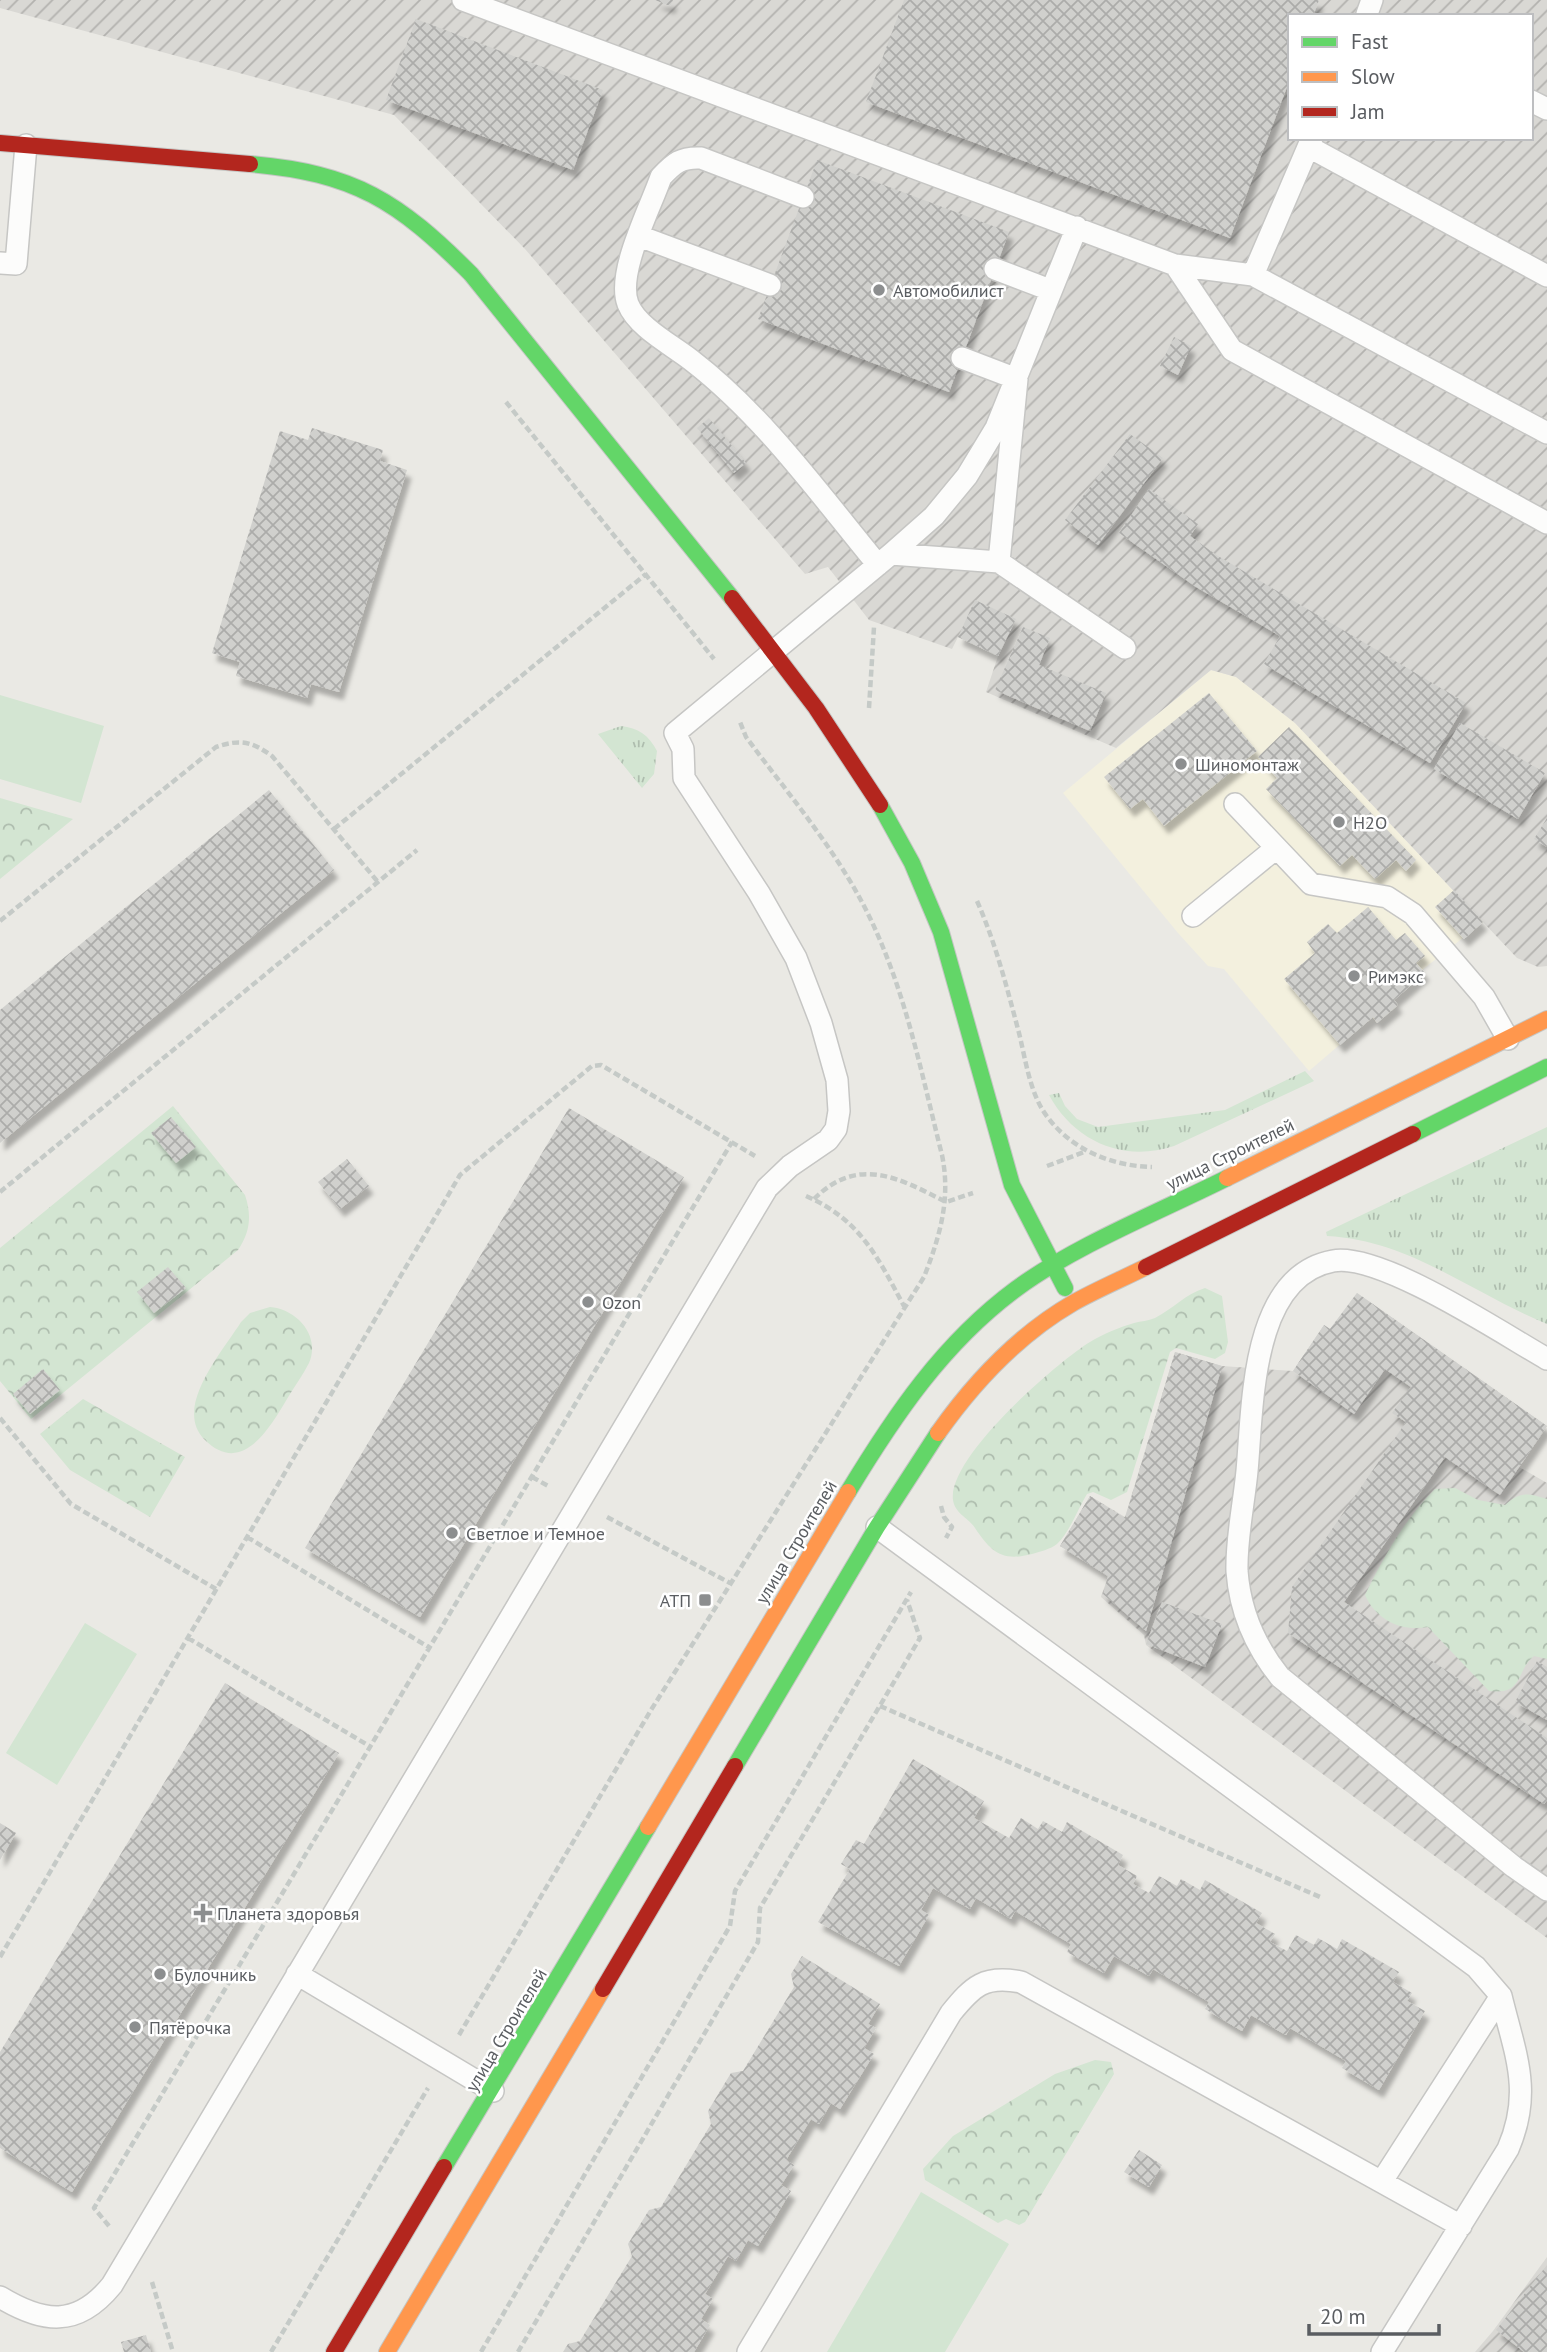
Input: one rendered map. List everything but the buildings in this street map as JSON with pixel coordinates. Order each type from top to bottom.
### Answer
[{"type":"main road","points":[[0,143],[292,168],[364,188],[435,237],[471,274],[774,651],[875,796],[912,862],[940,922],[958,979],[999,1149],[1019,1203],[1073,1303]]},
{"type":"main road","name":"улица Строителей","points":[[334,2352],[493,2091],[888,1426],[939,1356],[999,1299],[1052,1265],[1547,1019]]},
{"type":"main road","points":[[387,2352],[877,1527],[942,1425],[971,1386],[1026,1333],[1073,1303],[1547,1067]]},
{"type":"lane","points":[[463,0],[1175,265],[1253,275],[1547,433]]},
{"type":"lane","points":[[1253,275],[1310,142],[1547,276]]},
{"type":"lane","points":[[0,263],[16,264],[26,145]]},
{"type":"lane","points":[[803,197],[701,158],[685,158],[673,164],[661,177],[639,236],[624,285],[628,305],[639,320],[714,378],[742,404],[884,560],[999,562],[1125,648]]},
{"type":"lane","points":[[0,2297],[36,2316],[51,2318],[80,2312],[103,2296],[132,2252],[767,1188],[778,1175],[813,1153],[836,1129],[839,1111],[831,1054],[801,970],[778,924],[684,778],[683,749],[675,733],[934,516],[967,476],[996,428],[1077,227]]},
{"type":"lane","points":[[639,236],[770,285]]},
{"type":"lane","points":[[1175,265],[1232,350],[1547,523]]},
{"type":"lane","points":[[995,269],[1051,290]]},
{"type":"lane","points":[[962,358],[1017,379]]},
{"type":"lane","points":[[999,562],[1017,379]]},
{"type":"lane","points":[[1235,804],[1311,884],[1387,897],[1413,914],[1484,997],[1508,1039]]},
{"type":"lane","points":[[1193,916],[1275,849]]},
{"type":"lane","points":[[1547,1359],[1409,1281],[1377,1268],[1350,1260],[1332,1261],[1315,1268],[1284,1293],[1264,1332],[1255,1382],[1237,1571],[1252,1638],[1280,1677],[1514,1867],[1547,1890]]},
{"type":"lane","points":[[877,1527],[1476,1967],[1501,1996],[1521,2081],[1523,2102],[1519,2125],[1508,2149],[1382,2352]]},
{"type":"lane","points":[[297,1975],[493,2091]]},
{"type":"lane","points":[[748,2352],[951,2013],[980,1983],[1000,1978],[1021,1982],[1461,2226]]},
{"type":"lane","points":[[1382,2181],[1501,1996]]},
{"type":"path","points":[[334,830],[646,574]]},
{"type":"path","points":[[872,718],[868,691],[874,627]]},
{"type":"path","points":[[0,921],[216,747],[236,740],[253,743],[271,756],[378,882]]},
{"type":"path","points":[[0,1192],[417,850]]},
{"type":"path","points":[[972,889],[1001,964],[1032,1084],[1048,1119],[1085,1152],[1129,1165],[1157,1167]]},
{"type":"path","points":[[0,1956],[460,1175],[592,1066],[606,1067],[733,1142],[778,1175],[843,1216],[860,1233],[905,1308]]},
{"type":"path","points":[[173,2352],[151,2277],[94,2208],[733,1142]]},
{"type":"path","points":[[814,1199],[841,1179],[877,1173],[905,1181],[946,1202]]},
{"type":"path","points":[[0,1418],[71,1504],[216,1589]]},
{"type":"path","points":[[532,1477],[730,1583]]},
{"type":"path","points":[[481,2352],[730,1926],[735,1891],[906,1599],[952,1527],[944,1517],[942,1499]]},
{"type":"path","points":[[247,1537],[430,1648]]},
{"type":"path","points":[[518,2352],[758,1942],[760,1908],[920,1638],[906,1599]]},
{"type":"path","points":[[188,1637],[371,1746]]},
{"type":"path","points":[[880,1706],[1327,1899]]},
{"type":"shaded area","points":[[0,0],[1547,0],[1547,966],[1538,967],[1517,958],[1295,723],[1236,677],[1211,670],[1116,748],[986,692],[998,656],[958,637],[952,649],[869,620],[828,567],[805,574],[525,249],[394,115],[0,8]]},
{"type":"shaded area","points":[[1211,670],[1236,677],[1295,723],[1483,922],[1422,970],[1394,1000],[1398,1005],[1377,1023],[1372,1017],[1309,1071],[1224,969],[1208,966],[1178,933],[1063,793]]},
{"type":"shaded area","points":[[1357,1293],[1547,1426],[1519,1467],[1547,1483],[1547,1938],[1146,1645],[1144,1635],[1101,1597],[1108,1576],[1060,1546],[1090,1496],[1125,1517],[1175,1352],[1222,1366],[1293,1371],[1324,1325],[1330,1329]]},
{"type":"shaded area","points":[[1547,2257],[1547,2352],[1475,2352],[1493,2331]]},
{"type":"green space","points":[[0,695],[104,726],[81,803],[0,779]]},
{"type":"green space","points":[[621,726],[642,733],[657,751],[654,774],[642,788],[598,734]]},
{"type":"green space","points":[[0,798],[73,819],[0,879]]},
{"type":"green space","points":[[1305,1071],[1314,1081],[1174,1146],[1155,1151],[1119,1149],[1086,1136],[1059,1111],[1049,1095],[1059,1093],[1065,1106],[1077,1119],[1098,1127],[1225,1110]]},
{"type":"green space","points":[[173,1106],[245,1195],[249,1224],[245,1237],[238,1250],[31,1419],[0,1381],[0,1248]]},
{"type":"green space","points":[[1547,1127],[1547,1324],[1414,1258],[1386,1247],[1327,1236],[1326,1232]]},
{"type":"green space","points":[[1205,1288],[1222,1296],[1228,1342],[1225,1353],[1215,1359],[1176,1348],[1170,1352],[1127,1492],[1111,1500],[1093,1492],[1087,1494],[1065,1534],[1057,1544],[1048,1549],[1013,1557],[992,1549],[956,1509],[953,1500],[956,1482],[967,1460],[985,1437],[1054,1369],[1090,1342],[1123,1327],[1155,1318]]},
{"type":"green space","points":[[270,1307],[289,1313],[304,1325],[312,1343],[309,1363],[272,1423],[253,1444],[242,1451],[231,1453],[218,1450],[204,1439],[196,1426],[194,1411],[197,1396],[213,1363],[241,1322],[250,1313]]},
{"type":"green space","points":[[83,1399],[185,1457],[150,1517],[70,1470],[40,1434]]},
{"type":"green space","points":[[1455,1488],[1478,1500],[1505,1505],[1524,1494],[1547,1499],[1547,1659],[1534,1656],[1518,1681],[1509,1689],[1489,1691],[1428,1627],[1408,1628],[1391,1622],[1376,1611],[1365,1595],[1396,1539],[1424,1501],[1435,1489]]},
{"type":"green space","points":[[85,1623],[137,1654],[57,1785],[6,1753]]},
{"type":"green space","points":[[1095,2060],[1111,2062],[1114,2074],[1025,2222],[1019,2225],[1006,2219],[998,2223],[925,2180],[923,2169],[953,2136],[1055,2074]]},
{"type":"green space","points":[[921,2192],[1009,2244],[945,2352],[827,2352]]},
{"type":"traffic: fast","points":[[250,164],[287,168],[347,184],[397,209],[445,249],[471,274],[732,598]]},
{"type":"traffic: fast","points":[[880,805],[912,863],[941,932],[1012,1185],[1065,1288]]},
{"type":"traffic: fast","points":[[1413,1134],[1547,1067]]},
{"type":"traffic: fast","points":[[848,1492],[883,1436],[922,1382],[965,1333],[990,1310],[1016,1289],[1064,1258],[1227,1178]]},
{"type":"traffic: fast","points":[[735,1766],[877,1527],[938,1433]]},
{"type":"traffic: fast","points":[[444,2167],[648,1827]]},
{"type":"traffic: slow","points":[[1227,1178],[1547,1019]]},
{"type":"traffic: slow","points":[[938,1433],[982,1378],[1034,1330],[1073,1303],[1146,1267]]},
{"type":"traffic: slow","points":[[648,1827],[848,1492]]},
{"type":"traffic: slow","points":[[387,2352],[603,1989]]},
{"type":"traffic: jam","points":[[0,143],[250,164]]},
{"type":"traffic: jam","points":[[732,598],[816,708],[880,805]]},
{"type":"traffic: jam","points":[[1146,1267],[1413,1134]]},
{"type":"traffic: jam","points":[[603,1989],[735,1766]]},
{"type":"traffic: jam","points":[[334,2352],[444,2167]]},
{"type":"place","name":"Автомобилист","points":[[879,290]]},
{"type":"place","name":"Шиномонтаж","points":[[1181,764]]},
{"type":"place","name":"H2O","points":[[1339,822]]},
{"type":"place","name":"Римэкс","points":[[1354,976]]},
{"type":"place","name":"Ozon","points":[[588,1302]]},
{"type":"place","name":"Светлое и Темное","points":[[452,1533]]},
{"type":"place","name":"АТП","points":[[705,1600]]},
{"type":"place","name":"Планета здоровья","points":[[203,1913]]},
{"type":"place","name":"Булочникь","points":[[160,1974]]},
{"type":"place","name":"Пятёрочка","points":[[135,2027]]}]
